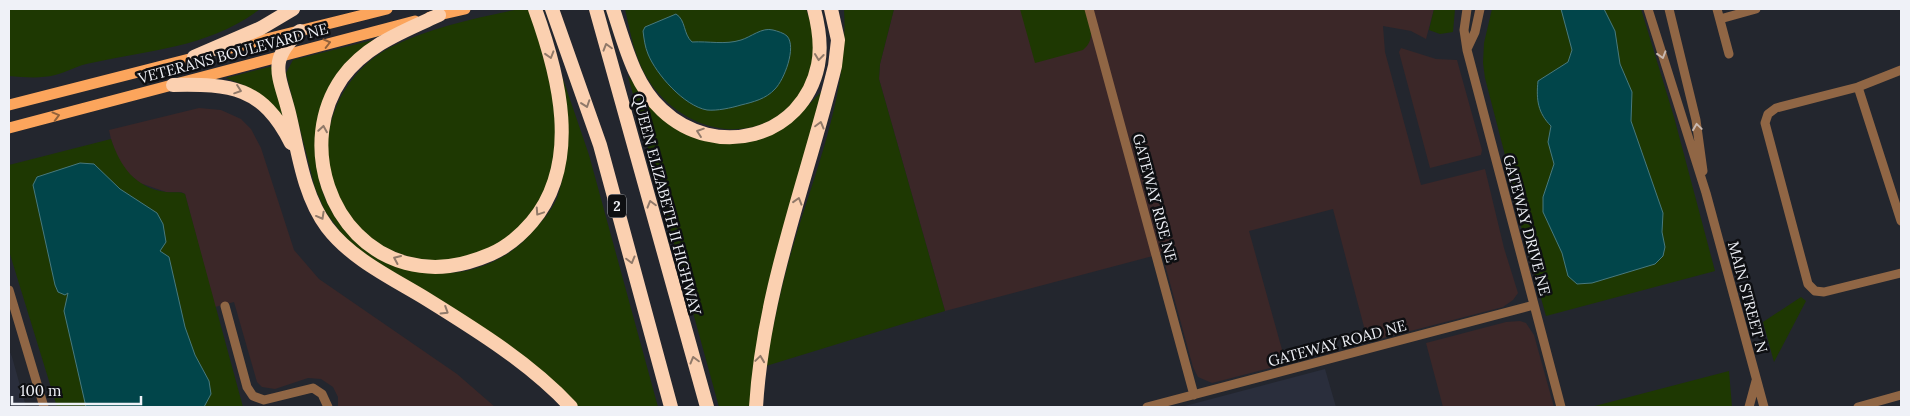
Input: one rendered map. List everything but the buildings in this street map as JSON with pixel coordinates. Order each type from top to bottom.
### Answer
[{"type":"highway","points":[[194,57],[261,28],[293,9]]},
{"type":"highway","points":[[440,15],[389,38],[362,56],[342,78],[330,100],[322,128],[321,155],[327,186],[341,215],[360,236],[378,250],[405,262],[450,267],[470,263],[498,251],[521,235],[540,212],[554,184],[561,144],[562,114],[551,60],[535,9]]},
{"type":"highway","name":"2","points":[[552,9],[600,145],[671,407]]},
{"type":"highway","name":"QUEEN ELIZABETH II HIGHWAY","points":[[596,9],[707,407]]},
{"type":"highway","points":[[614,9],[636,75],[662,110],[691,129],[711,136],[732,138],[749,136],[769,128],[791,114],[805,96],[815,76],[819,56],[819,32],[814,9]]},
{"type":"highway","points":[[831,9],[836,25]]},
{"type":"highway","points":[[756,407],[758,373],[767,314],[835,66],[838,46],[836,9]]},
{"type":"highway","points":[[300,31],[282,49],[278,70],[303,171]]},
{"type":"highway","points":[[173,85],[214,84],[238,89],[255,98],[271,112],[284,130],[303,171],[320,215],[328,228],[350,250],[374,268],[481,334],[536,375],[571,407]]},
{"type":"main road","name":"VETERANS BOULEVARD NE","points":[[9,104],[387,9]]},
{"type":"main road","name":"VETERANS BOULEVARD NE","points":[[9,128],[465,9]]},
{"type":"street","name":"GATEWAY RISE NE","points":[[1090,9],[1194,395]]},
{"type":"street","name":"GATEWAY DRIVE NE","points":[[1467,9],[1464,30],[1467,50],[1561,407]]},
{"type":"street","points":[[1467,50],[1475,32],[1480,9]]},
{"type":"street","name":"MAIN STREET N","points":[[1648,9],[1706,193],[1764,407]]},
{"type":"street","name":"MAIN STREET N","points":[[1669,9],[1696,120],[1706,193]]},
{"type":"street","points":[[1717,9],[1729,54]]},
{"type":"street","points":[[1720,19],[1756,9]]},
{"type":"street","points":[[1901,70],[1858,87],[1776,108],[1768,114],[1765,123],[1808,284],[1811,289],[1824,292],[1901,273]]},
{"type":"street","points":[[1858,87],[1901,221]]},
{"type":"street","points":[[9,290],[44,407]]},
{"type":"street","name":"GATEWAY ROAD NE","points":[[1147,407],[1534,305]]},
{"type":"street","points":[[225,306],[247,387],[253,396],[264,400],[314,388],[322,394],[328,407]]},
{"type":"street","points":[[1750,407],[1756,381]]},
{"type":"street","points":[[1858,407],[1901,396]]},
{"type":"shaded area","points":[[894,9],[1434,9],[1426,39],[1411,31],[1383,26],[1385,52],[1421,185],[1485,169],[1504,248],[1518,293],[1513,300],[1503,307],[1368,342],[1333,209],[1249,231],[1286,364],[1212,383],[1198,377],[1193,367],[1164,261],[1168,252],[945,311],[879,79],[880,64]]},
{"type":"shaded area","points":[[1401,48],[1436,59],[1457,60],[1482,150],[1481,155],[1430,168],[1399,52]]},
{"type":"shaded area","points":[[199,108],[221,110],[241,119],[251,129],[261,148],[294,250],[319,279],[457,374],[495,407],[338,407],[338,397],[333,387],[321,379],[308,378],[275,389],[262,387],[257,382],[234,302],[215,307],[185,194],[181,192],[166,192],[140,183],[127,172],[117,158],[109,130]]},
{"type":"shaded area","points":[[1520,321],[1526,323],[1534,335],[1554,407],[1443,407],[1426,343],[1506,322]]},
{"type":"shaded area","points":[[9,350],[12,357],[26,407],[9,407]]},
{"type":"shaded area","points":[[1325,369],[1336,407],[1181,407]]},
{"type":"green space","points":[[9,9],[260,9],[240,22],[200,40],[86,64],[55,75],[32,77],[9,76]]},
{"type":"green space","points":[[519,9],[530,9],[543,54],[556,115],[557,144],[555,157],[547,183],[535,207],[519,227],[501,241],[481,252],[460,258],[438,260],[417,258],[396,252],[376,242],[358,227],[341,205],[331,180],[327,155],[330,129],[337,104],[350,82],[368,62],[406,40],[454,24]]},
{"type":"green space","points":[[625,9],[806,9],[815,42],[812,71],[797,98],[780,114],[762,124],[742,129],[722,128],[702,123],[683,114],[666,101],[651,84],[637,57]]},
{"type":"green space","points":[[844,9],[894,9],[880,64],[879,79],[945,311],[766,366],[794,243],[830,128],[842,69]]},
{"type":"green space","points":[[1020,9],[1085,9],[1091,31],[1090,41],[1083,50],[1035,63]]},
{"type":"green space","points":[[1434,9],[1455,9],[1453,32],[1440,34],[1429,30]]},
{"type":"green space","points":[[1492,9],[1641,9],[1674,117],[1715,271],[1546,316],[1507,176],[1506,159],[1485,78],[1483,63],[1484,43]]},
{"type":"green space","points":[[379,40],[327,93],[319,113],[317,153],[319,181],[336,218],[358,243],[385,261],[416,271],[447,273],[479,267],[509,253],[545,217],[555,203],[559,192],[567,148],[562,76],[589,155],[658,407],[579,407],[538,370],[358,250],[342,234],[325,211],[315,188],[286,73],[293,60]]},
{"type":"green space","points":[[273,66],[286,121],[248,87],[226,78]]},
{"type":"green space","points":[[628,76],[653,108],[670,123],[699,139],[732,144],[748,142],[780,130],[802,112],[822,91],[752,407],[719,407]]},
{"type":"green space","points":[[111,139],[124,167],[137,181],[155,190],[185,194],[243,407],[57,407],[9,251],[9,165]]},
{"type":"green space","points":[[1801,297],[1806,301],[1774,362],[1763,322]]},
{"type":"green space","points":[[1729,371],[1732,407],[1591,407]]},
{"type":"water","points":[[1561,9],[1604,9],[1615,31],[1620,64],[1632,92],[1631,121],[1663,213],[1662,232],[1665,247],[1663,256],[1655,264],[1592,283],[1577,284],[1568,276],[1562,253],[1543,212],[1543,197],[1554,164],[1548,142],[1551,126],[1543,116],[1539,106],[1537,94],[1538,81],[1568,62],[1572,50]]},
{"type":"water","points":[[676,14],[692,42],[723,43],[735,41],[769,29],[786,35],[790,41],[791,48],[788,63],[779,85],[763,98],[750,103],[715,110],[698,107],[680,96],[657,71],[645,46],[643,31],[645,27]]},
{"type":"water","points":[[80,163],[94,164],[120,189],[157,213],[163,224],[166,242],[160,251],[169,257],[185,327],[195,355],[209,381],[211,394],[204,407],[86,407],[64,311],[68,293],[65,295],[58,292],[55,285],[33,185],[37,177]]}]
